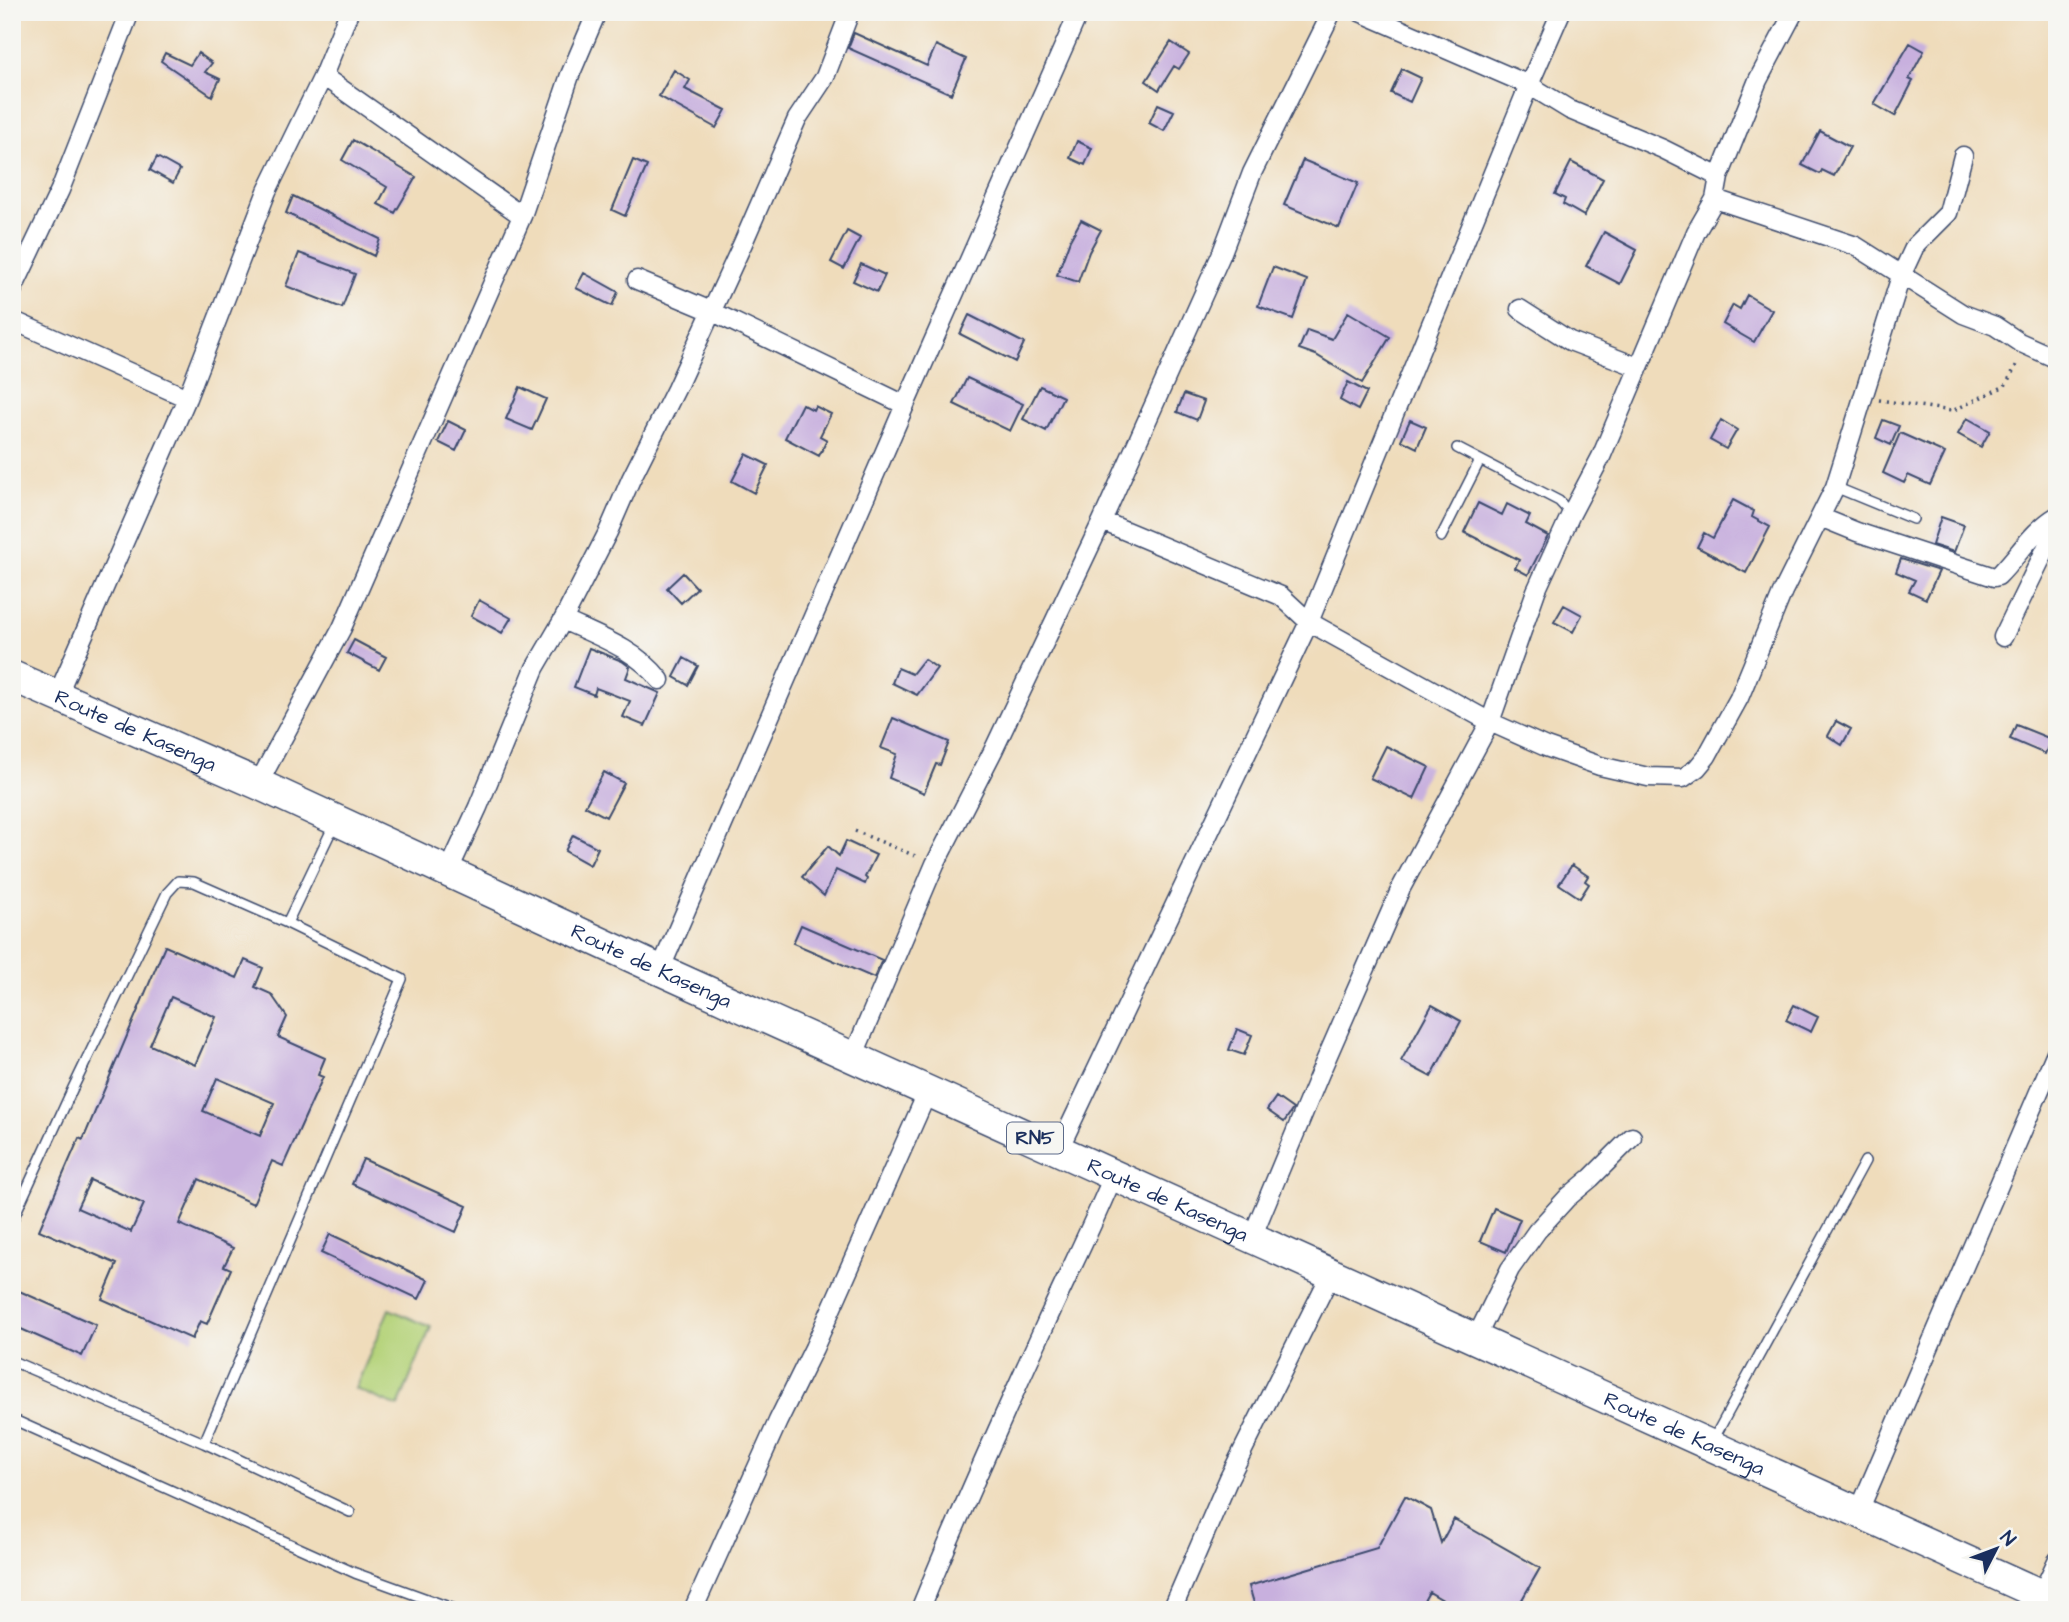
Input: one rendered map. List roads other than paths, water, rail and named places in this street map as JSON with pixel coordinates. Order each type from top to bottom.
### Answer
[{"type":"highway","name":"Route de Kasenga","points":[[12,676],[258,784],[660,970],[1858,1513],[2044,1602]]},
{"type":"street","points":[[12,291],[60,190],[130,12]]},
{"type":"street","points":[[57,696],[187,398],[267,191],[323,76],[349,12]]},
{"type":"street","points":[[258,784],[342,628],[522,216],[570,75],[597,12]]},
{"type":"street","points":[[448,872],[535,668],[608,532],[711,312],[797,119],[825,78],[850,12]]},
{"type":"street","points":[[660,970],[1079,12]]},
{"type":"street","points":[[853,1057],[935,864],[993,751],[1102,520],[1221,255],[1252,173],[1332,12]]},
{"type":"street","points":[[1360,12],[1529,85],[1570,110],[1663,149],[1719,177]]},
{"type":"street","points":[[1059,1149],[1309,622],[1561,12]]},
{"type":"street","points":[[1252,1237],[1401,888],[1490,722],[1536,592],[1570,514],[1601,457],[1696,232],[1715,200],[1719,177],[1758,80],[1794,12]]},
{"type":"street","points":[[323,76],[522,216]]},
{"type":"street","points":[[1102,520],[1281,596],[1309,622],[1490,722],[1546,747],[1600,766],[1648,777],[1683,778],[1707,756],[1732,709],[1783,591],[1835,487],[1901,276],[1915,246],[1948,213],[1963,156]]},
{"type":"street","points":[[1715,200],[1856,246],[1963,314],[1995,326],[2019,342],[2057,359]]},
{"type":"street","points":[[637,280],[711,312],[905,405]]},
{"type":"street","points":[[1520,309],[1570,341],[1638,367]]},
{"type":"street","points":[[12,320],[187,398]]},
{"type":"street","points":[[1820,517],[1857,532],[1994,577],[2018,556],[2041,525],[2057,516]]},
{"type":"street","points":[[2003,637],[2057,526]]},
{"type":"street","points":[[563,620],[621,647],[652,670],[660,680]]},
{"type":"street","points":[[1858,1513],[2057,1050]]},
{"type":"street","points":[[693,1610],[929,1091]]},
{"type":"street","points":[[1475,1339],[1510,1269],[1537,1231],[1567,1198],[1632,1138]]},
{"type":"street","points":[[920,1610],[996,1433],[1086,1242],[1114,1174]]},
{"type":"street","points":[[1172,1610],[1229,1478],[1331,1274]]},
{"type":"street","points":[[2044,1602],[2057,1561]]},
{"type":"lane","points":[[1457,448],[1559,501],[1570,514]]},
{"type":"lane","points":[[1441,537],[1480,460]]},
{"type":"lane","points":[[1835,487],[1913,519]]},
{"type":"lane","points":[[287,923],[336,820]]},
{"type":"lane","points":[[12,1222],[167,893],[178,881],[194,882],[287,923],[402,979],[204,1443]]},
{"type":"lane","points":[[1710,1446],[1865,1161]]},
{"type":"lane","points":[[12,1361],[204,1443],[349,1512]]},
{"type":"lane","points":[[12,1419],[355,1573],[457,1610]]}]
